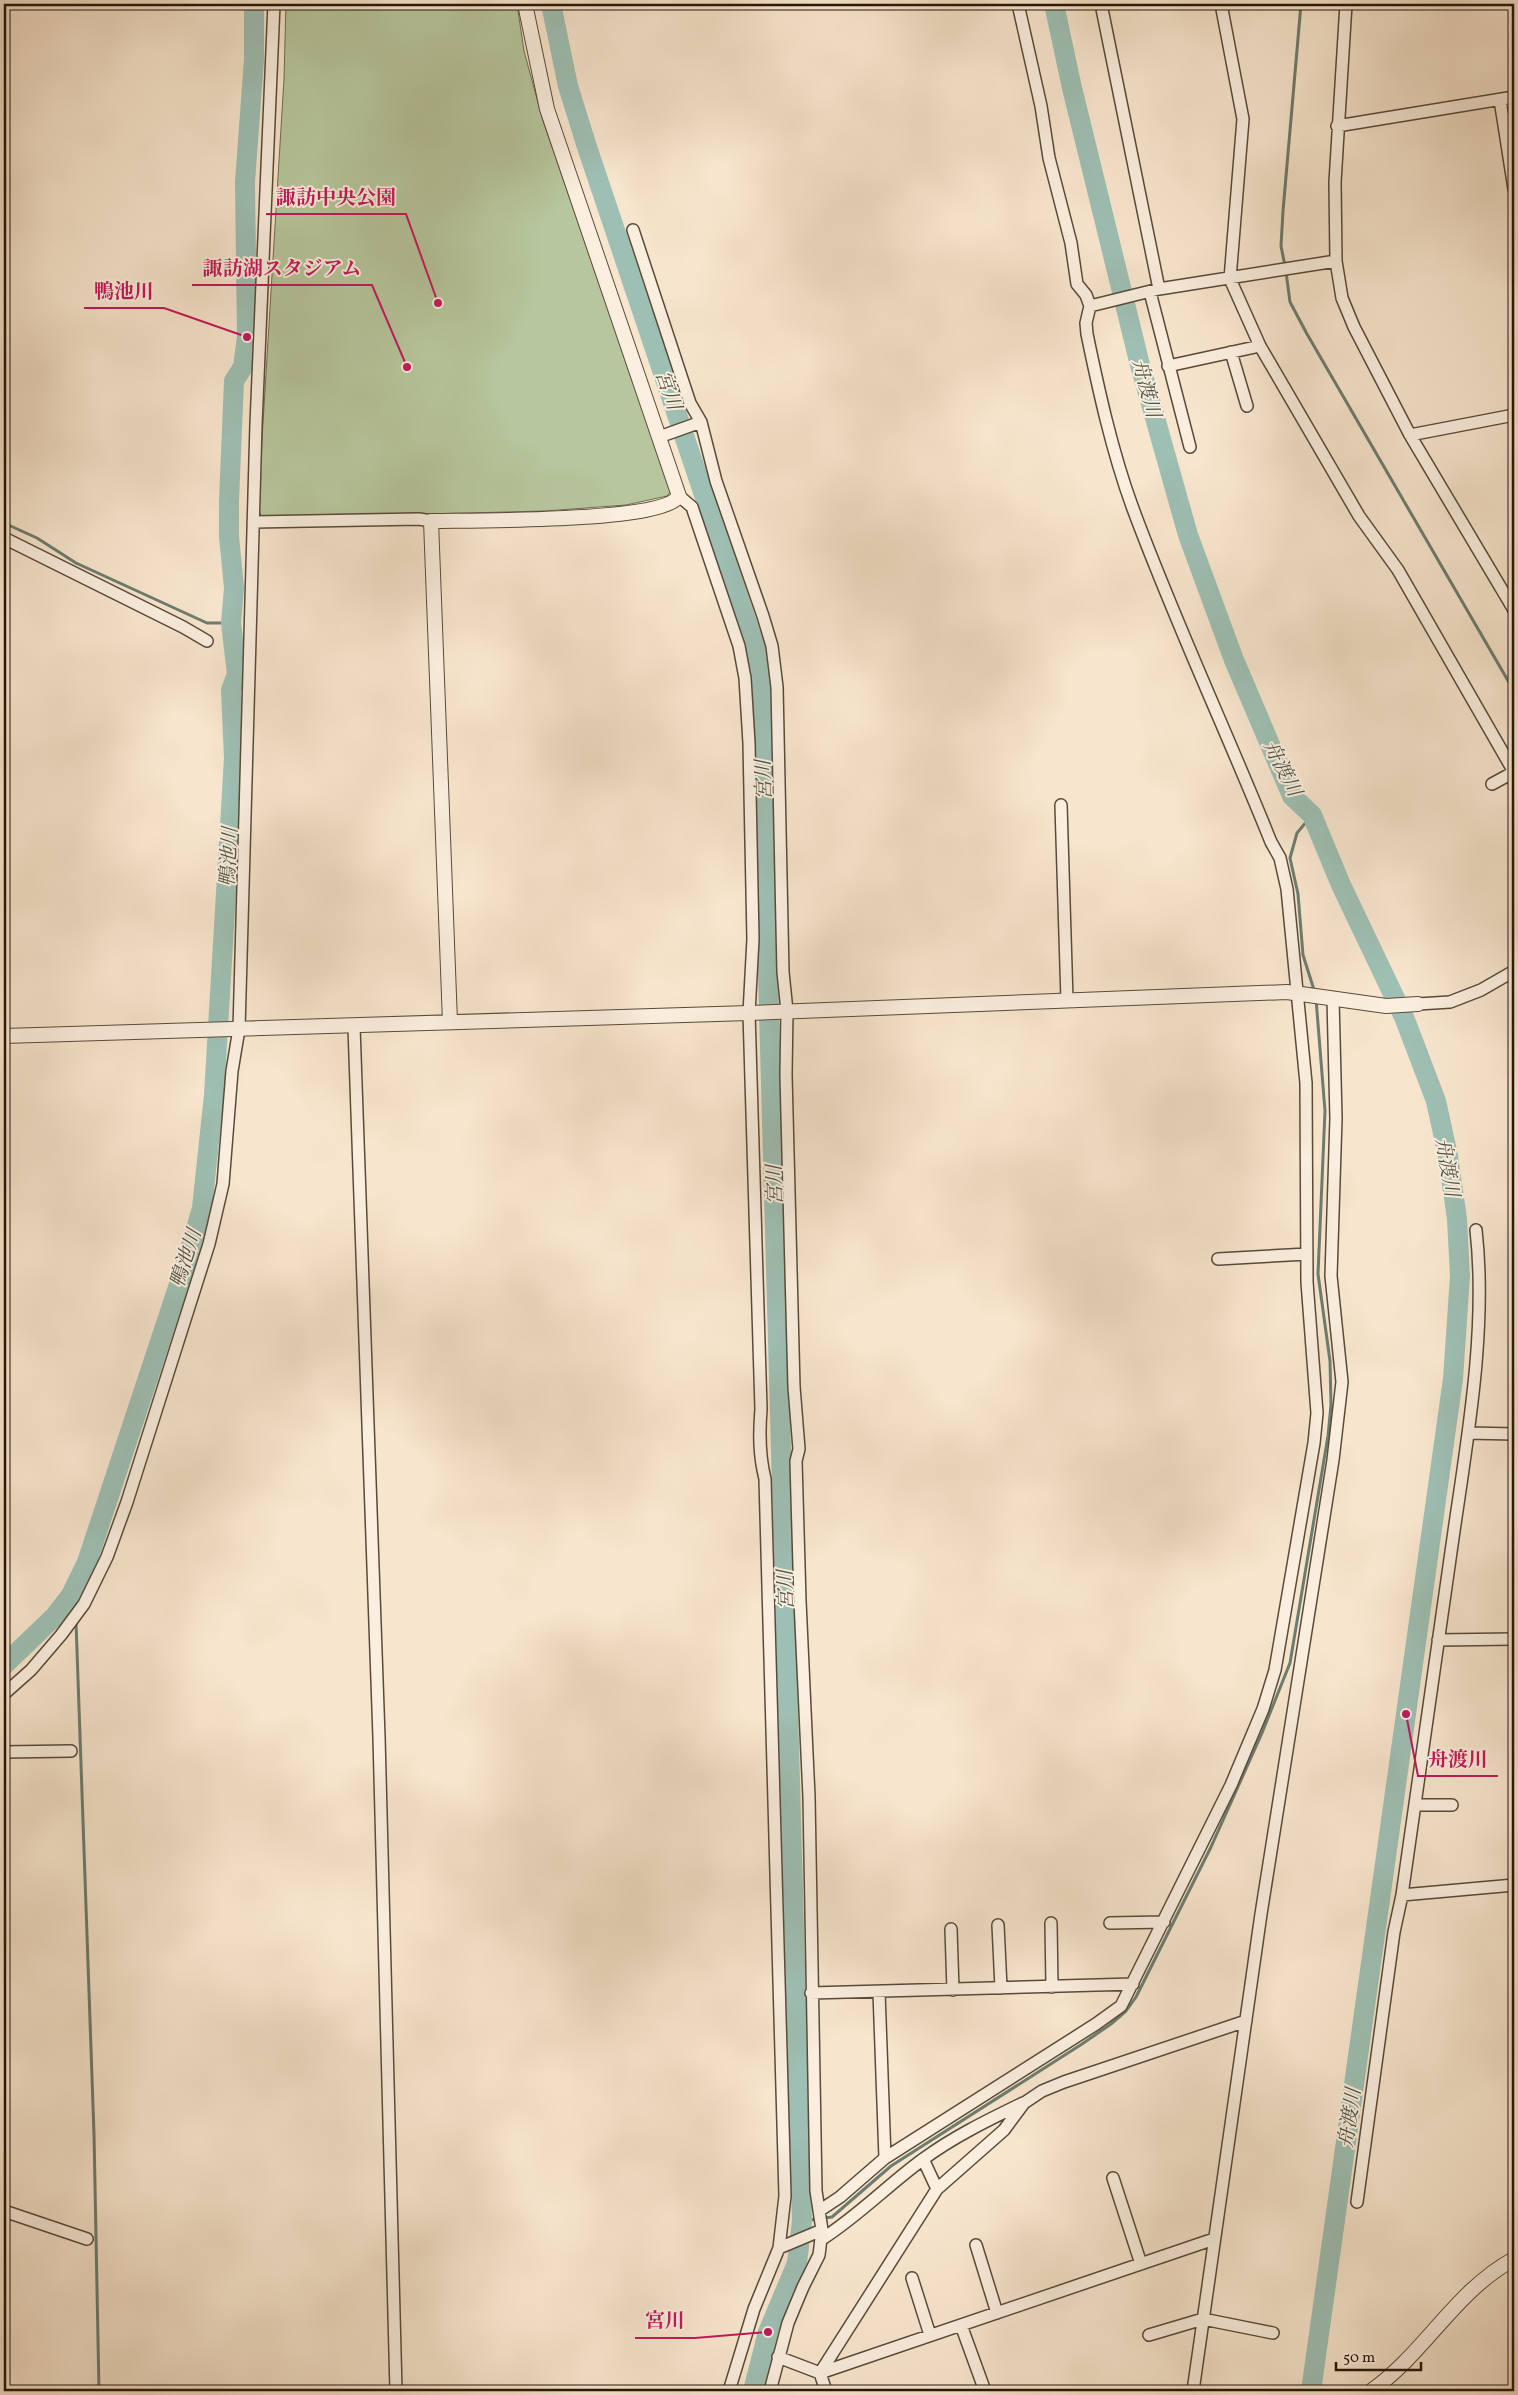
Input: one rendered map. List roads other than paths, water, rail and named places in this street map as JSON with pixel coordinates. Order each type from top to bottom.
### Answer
[{"type":"street","points":[[4,1694],[31,1670],[61,1635],[84,1604],[104,1564],[127,1502],[210,1244],[226,1164],[232,1071],[237,1029],[253,522],[274,4]]},
{"type":"street","points":[[525,4],[547,109],[663,435],[679,496],[692,507],[742,657],[745,678],[749,744],[753,939],[761,1409],[758,1438],[760,1459],[765,1479],[785,2196],[783,2247],[754,2309],[730,2391]]},
{"type":"street","points":[[1018,4],[1049,158],[1071,243],[1077,284],[1093,305]]},
{"type":"street","points":[[1101,4],[1151,292],[1168,366],[1190,447]]},
{"type":"street","points":[[1222,4],[1243,119],[1230,279],[1260,346],[1359,516],[1398,570],[1514,772],[1492,784]]},
{"type":"street","points":[[1346,4],[1334,182],[1336,261],[1342,298],[1354,327],[1410,435],[1514,610]]},
{"type":"street","points":[[1337,126],[1514,97]]},
{"type":"street","points":[[1500,100],[1514,189]]},
{"type":"street","points":[[632,230],[772,646],[778,706],[788,1214],[794,1388],[799,1449],[797,1470],[800,1601],[809,1798],[816,2191],[821,2233],[819,2255],[803,2287],[778,2357],[770,2391]]},
{"type":"street","points":[[1093,305],[1151,292],[1336,261]]},
{"type":"street","points":[[819,2211],[840,2197],[885,2158],[1096,2024],[1121,2006],[1134,1984],[1232,1785],[1263,1709],[1275,1670],[1314,1443],[1317,1413],[1310,1328],[1307,1254],[1308,1128],[1298,992],[1286,889],[1280,858],[1271,842],[1171,605],[1132,505],[1103,409],[1087,334],[1086,323],[1093,305]]},
{"type":"street","points":[[1168,366],[1260,346]]},
{"type":"street","points":[[1231,352],[1247,406]]},
{"type":"street","points":[[1410,435],[1514,415]]},
{"type":"street","points":[[663,435],[698,423]]},
{"type":"street","points":[[253,522],[546,519],[620,514],[670,504],[679,496]]},
{"type":"street","points":[[431,521],[450,1022]]},
{"type":"street","points":[[4,538],[208,641]]},
{"type":"street","points":[[1060,805],[1067,1000]]},
{"type":"street","points":[[4,1036],[354,1027],[1298,992],[1386,1006],[1450,1002],[1481,990],[1514,971]]},
{"type":"street","points":[[1193,2391],[1246,2021],[1333,1460],[1342,1382],[1331,1276],[1336,1118],[1333,999]]},
{"type":"street","points":[[354,1027],[379,1737],[396,2391]]},
{"type":"street","points":[[1357,2202],[1394,1932],[1402,1895],[1468,1433],[1478,1325],[1479,1259],[1476,1230]]},
{"type":"street","points":[[1218,1259],[1307,1254]]},
{"type":"street","points":[[1468,1433],[1514,1434]]},
{"type":"street","points":[[1438,1640],[1514,1639]]},
{"type":"street","points":[[4,1752],[71,1751]]},
{"type":"street","points":[[1414,1805],[1452,1805]]},
{"type":"street","points":[[1402,1895],[1514,1886]]},
{"type":"street","points":[[1110,1923],[1164,1922]]},
{"type":"street","points":[[1051,1923],[1052,1987]]},
{"type":"street","points":[[998,1925],[1001,1988]]},
{"type":"street","points":[[950,1929],[953,1990]]},
{"type":"street","points":[[811,1993],[1134,1984]]},
{"type":"street","points":[[880,1992],[885,2158]]},
{"type":"street","points":[[783,2247],[845,2224],[923,2159],[974,2126],[1024,2103],[1042,2091],[1246,2021]]},
{"type":"street","points":[[820,2373],[937,2189],[1004,2130],[1024,2103]]},
{"type":"street","points":[[923,2159],[937,2189]]},
{"type":"street","points":[[1113,2178],[1140,2264]]},
{"type":"street","points":[[4,2211],[87,2240]]},
{"type":"street","points":[[778,2357],[820,2373],[1214,2239]]},
{"type":"street","points":[[976,2245],[997,2312]]},
{"type":"street","points":[[1370,2391],[1402,2365],[1473,2287],[1499,2267],[1514,2259]]},
{"type":"street","points":[[912,2278],[930,2335]]},
{"type":"street","points":[[1149,2335],[1202,2319],[1273,2333]]},
{"type":"street","points":[[961,2325],[985,2391]]},
{"type":"street","points":[[820,2373],[826,2391]]},
{"type":"waterway","name":"鴨池川","points":[[4,1665],[54,1617],[71,1595],[87,1562],[188,1257],[202,1208],[214,1095],[234,758],[231,690],[237,674],[231,623],[234,588],[229,536],[229,501],[234,381],[243,367],[247,337],[245,182],[254,59],[254,4]]},
{"type":"waterway","name":"宮川","points":[[551,4],[568,86],[756,650],[760,681],[802,2221],[797,2263],[768,2332],[753,2391]]},
{"type":"waterway","name":"舟渡川","points":[[1054,4],[1072,88],[1139,361],[1188,535],[1234,660],[1292,796],[1312,815],[1341,885],[1404,1017],[1436,1101],[1448,1156],[1457,1219],[1460,1276],[1453,1379],[1311,2391]]},
{"type":"waterway","points":[[1285,266],[1281,246],[1283,211],[1301,4]]},
{"type":"waterway","points":[[1286,272],[1290,302],[1307,334],[1514,691]]},
{"type":"waterway","points":[[4,523],[37,538],[76,563],[207,623],[231,623]]},
{"type":"waterway","points":[[1312,815],[1297,833],[1290,858],[1298,894],[1303,955],[1315,993]]},
{"type":"waterway","points":[[802,2221],[832,2217],[891,2166],[1082,2044],[1126,2011],[1136,1997],[1211,1847],[1262,1733],[1290,1663],[1328,1436],[1331,1405],[1330,1361],[1318,1274],[1325,1111],[1316,999]]},
{"type":"waterway","points":[[71,1595],[75,1611]]},
{"type":"waterway","points":[[76,1622],[94,2134],[99,2391]]},
{"type":"place","name":"諏訪中央公園","points":[[438,303]]},
{"type":"place","name":"鴨池川","points":[[247,337]]},
{"type":"place","name":"諏訪湖スタジアム","points":[[407,367]]},
{"type":"place","name":"舟渡川","points":[[1406,1714]]},
{"type":"place","name":"宮川","points":[[768,2332]]}]
